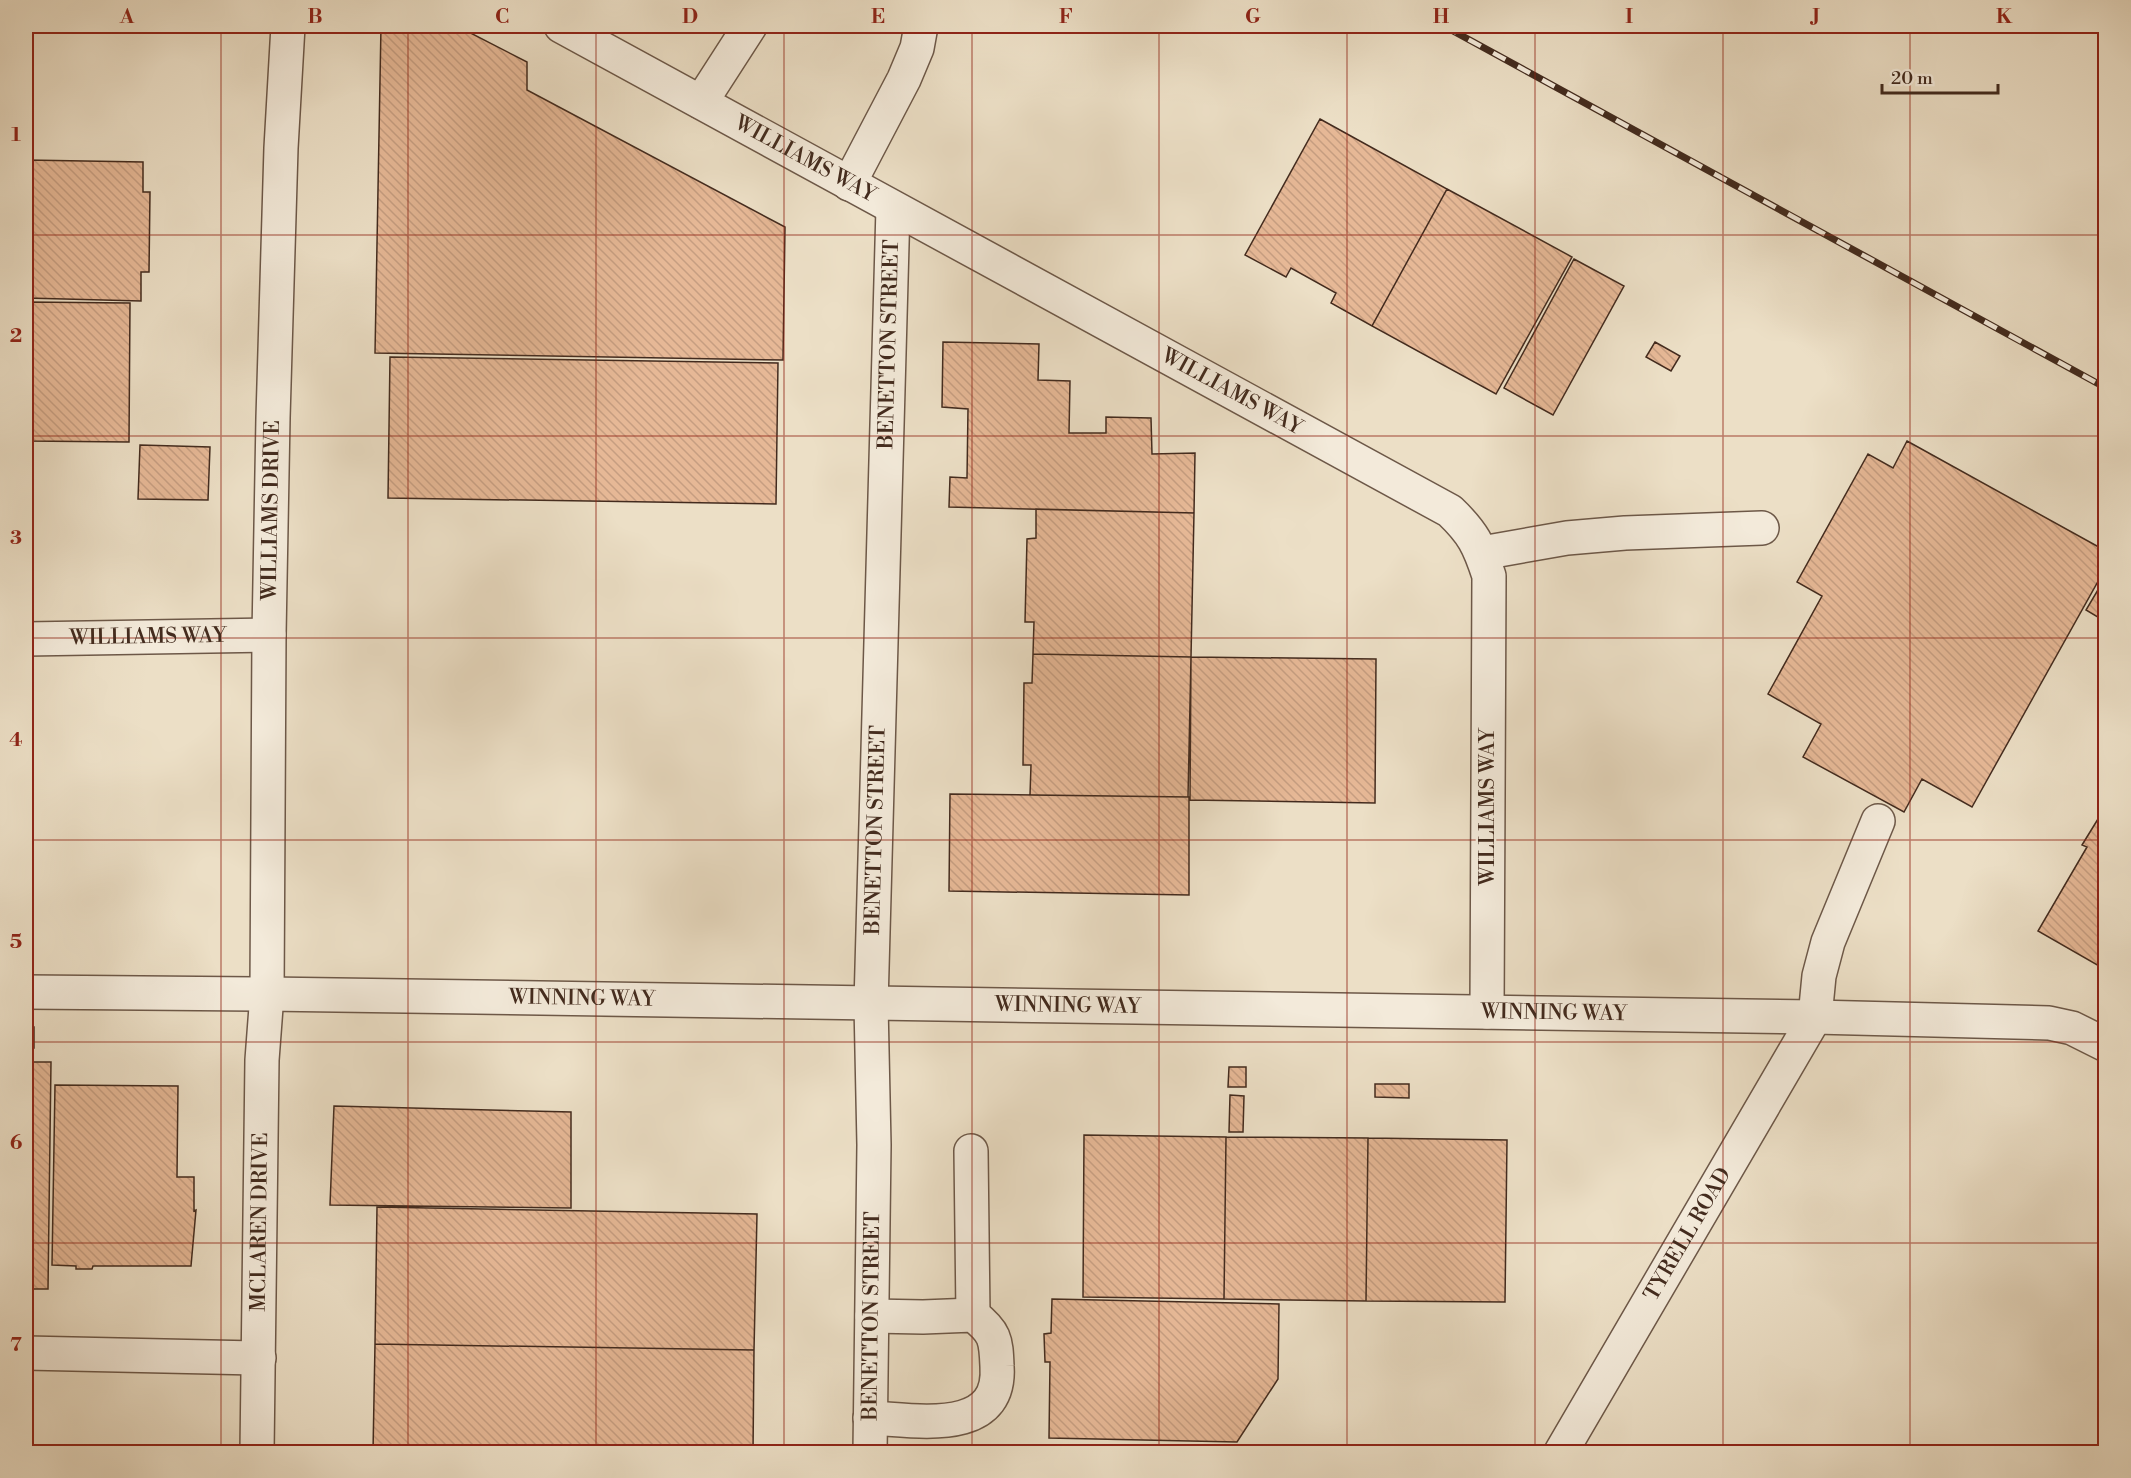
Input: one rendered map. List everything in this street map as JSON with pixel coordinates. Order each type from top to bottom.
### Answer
[{"type":"street","name":"WILLIAMS DRIVE","points":[[267,994],[269,635],[280,148],[288,26]]},
{"type":"street","name":"WILLIAMS WAY","points":[[561,26],[1450,511],[1469,530],[1482,553],[1489,576],[1487,1012]]},
{"type":"street","points":[[701,102],[750,26]]},
{"type":"street","points":[[849,184],[904,79],[917,48],[921,26]]},
{"type":"street","name":"BENETTON STREET","points":[[870,1452],[874,1074],[871,1004],[893,208]]},
{"type":"street","points":[[1482,553],[1567,538],[1625,533],[1762,528]]},
{"type":"street","name":"WILLIAMS WAY","points":[[26,639],[269,635]]},
{"type":"street","points":[[1815,1017],[1819,976],[1828,942],[1878,821]]},
{"type":"street","name":"WINNING WAY","points":[[26,992],[1815,1017],[2049,1023],[2072,1028],[2106,1045]]},
{"type":"street","name":"MCLAREN DRIVE","points":[[256,1452],[262,1060],[267,994]]},
{"type":"street","name":"TYRELL ROAD","points":[[1561,1452],[1815,1017]]},
{"type":"street","points":[[971,1151],[973,1315]]},
{"type":"street","points":[[870,1418],[956,1420],[981,1410],[993,1397],[998,1372],[996,1344],[988,1326],[973,1315],[872,1316]]},
{"type":"street","points":[[26,1353],[259,1358]]},
{"type":"building","points":[[381,26],[457,26],[527,62],[527,90],[785,227],[783,360],[375,353]]},
{"type":"building","points":[[1320,119],[1447,189],[1372,326],[1331,303],[1336,293],[1291,268],[1286,277],[1245,255]]},
{"type":"building","points":[[26,160],[143,162],[143,192],[150,192],[149,272],[141,272],[141,301],[26,298]]},
{"type":"building","points":[[1447,189],[1572,257],[1496,394],[1372,326]]},
{"type":"building","points":[[1574,259],[1624,286],[1553,415],[1504,388]]},
{"type":"building","points":[[26,302],[130,303],[129,442],[26,441]]},
{"type":"building","points":[[943,342],[1039,344],[1038,380],[1070,381],[1069,433],[1106,433],[1106,417],[1151,418],[1152,454],[1195,453],[1194,513],[949,507],[950,477],[967,478],[968,409],[942,407]]},
{"type":"building","points":[[1655,342],[1680,356],[1671,371],[1646,357]]},
{"type":"building","points":[[390,357],[778,363],[776,504],[388,498]]},
{"type":"building","points":[[1907,441],[2106,551],[2106,567],[1972,807],[1922,779],[1904,812],[1803,757],[1821,724],[1768,694],[1822,596],[1797,582],[1868,454],[1893,468]]},
{"type":"building","points":[[140,445],[210,447],[208,500],[138,499]]},
{"type":"building","points":[[1036,509],[1194,513],[1191,657],[1033,654],[1034,622],[1025,622],[1027,539],[1036,538]]},
{"type":"building","points":[[2102,583],[2106,585],[2106,622],[2086,610]]},
{"type":"building","points":[[1033,654],[1191,657],[1188,797],[1030,795],[1031,765],[1023,765],[1024,683],[1032,683]]},
{"type":"building","points":[[1191,657],[1376,659],[1375,803],[1190,800]]},
{"type":"building","points":[[950,794],[1189,797],[1189,895],[949,891]]},
{"type":"building","points":[[2106,806],[2106,970],[2038,931],[2087,847],[2082,845]]},
{"type":"building","points":[[26,1027],[34,1027],[34,1048],[26,1048]]},
{"type":"building","points":[[30,1062],[51,1062],[48,1289],[26,1289],[26,1075],[30,1075]]},
{"type":"building","points":[[1229,1067],[1246,1067],[1246,1087],[1228,1087]]},
{"type":"building","points":[[1375,1084],[1409,1084],[1409,1098],[1375,1097]]},
{"type":"building","points":[[55,1085],[178,1086],[177,1177],[194,1177],[194,1211],[196,1210],[191,1266],[93,1266],[92,1269],[76,1269],[76,1266],[52,1265]]},
{"type":"building","points":[[1230,1095],[1244,1096],[1243,1132],[1229,1132]]},
{"type":"building","points":[[334,1106],[571,1112],[571,1208],[330,1205]]},
{"type":"building","points":[[1084,1135],[1226,1137],[1224,1299],[1083,1297]]},
{"type":"building","points":[[1226,1137],[1368,1138],[1366,1301],[1224,1299]]},
{"type":"building","points":[[1368,1138],[1507,1140],[1505,1302],[1366,1301]]},
{"type":"building","points":[[377,1207],[757,1214],[754,1350],[375,1344]]},
{"type":"building","points":[[1052,1299],[1279,1304],[1278,1379],[1237,1442],[1049,1438],[1050,1362],[1045,1362],[1044,1334],[1051,1333]]},
{"type":"building","points":[[375,1344],[754,1350],[753,1452],[373,1452]]},
{"type":"railway","points":[[1444,26],[2106,388]]}]
